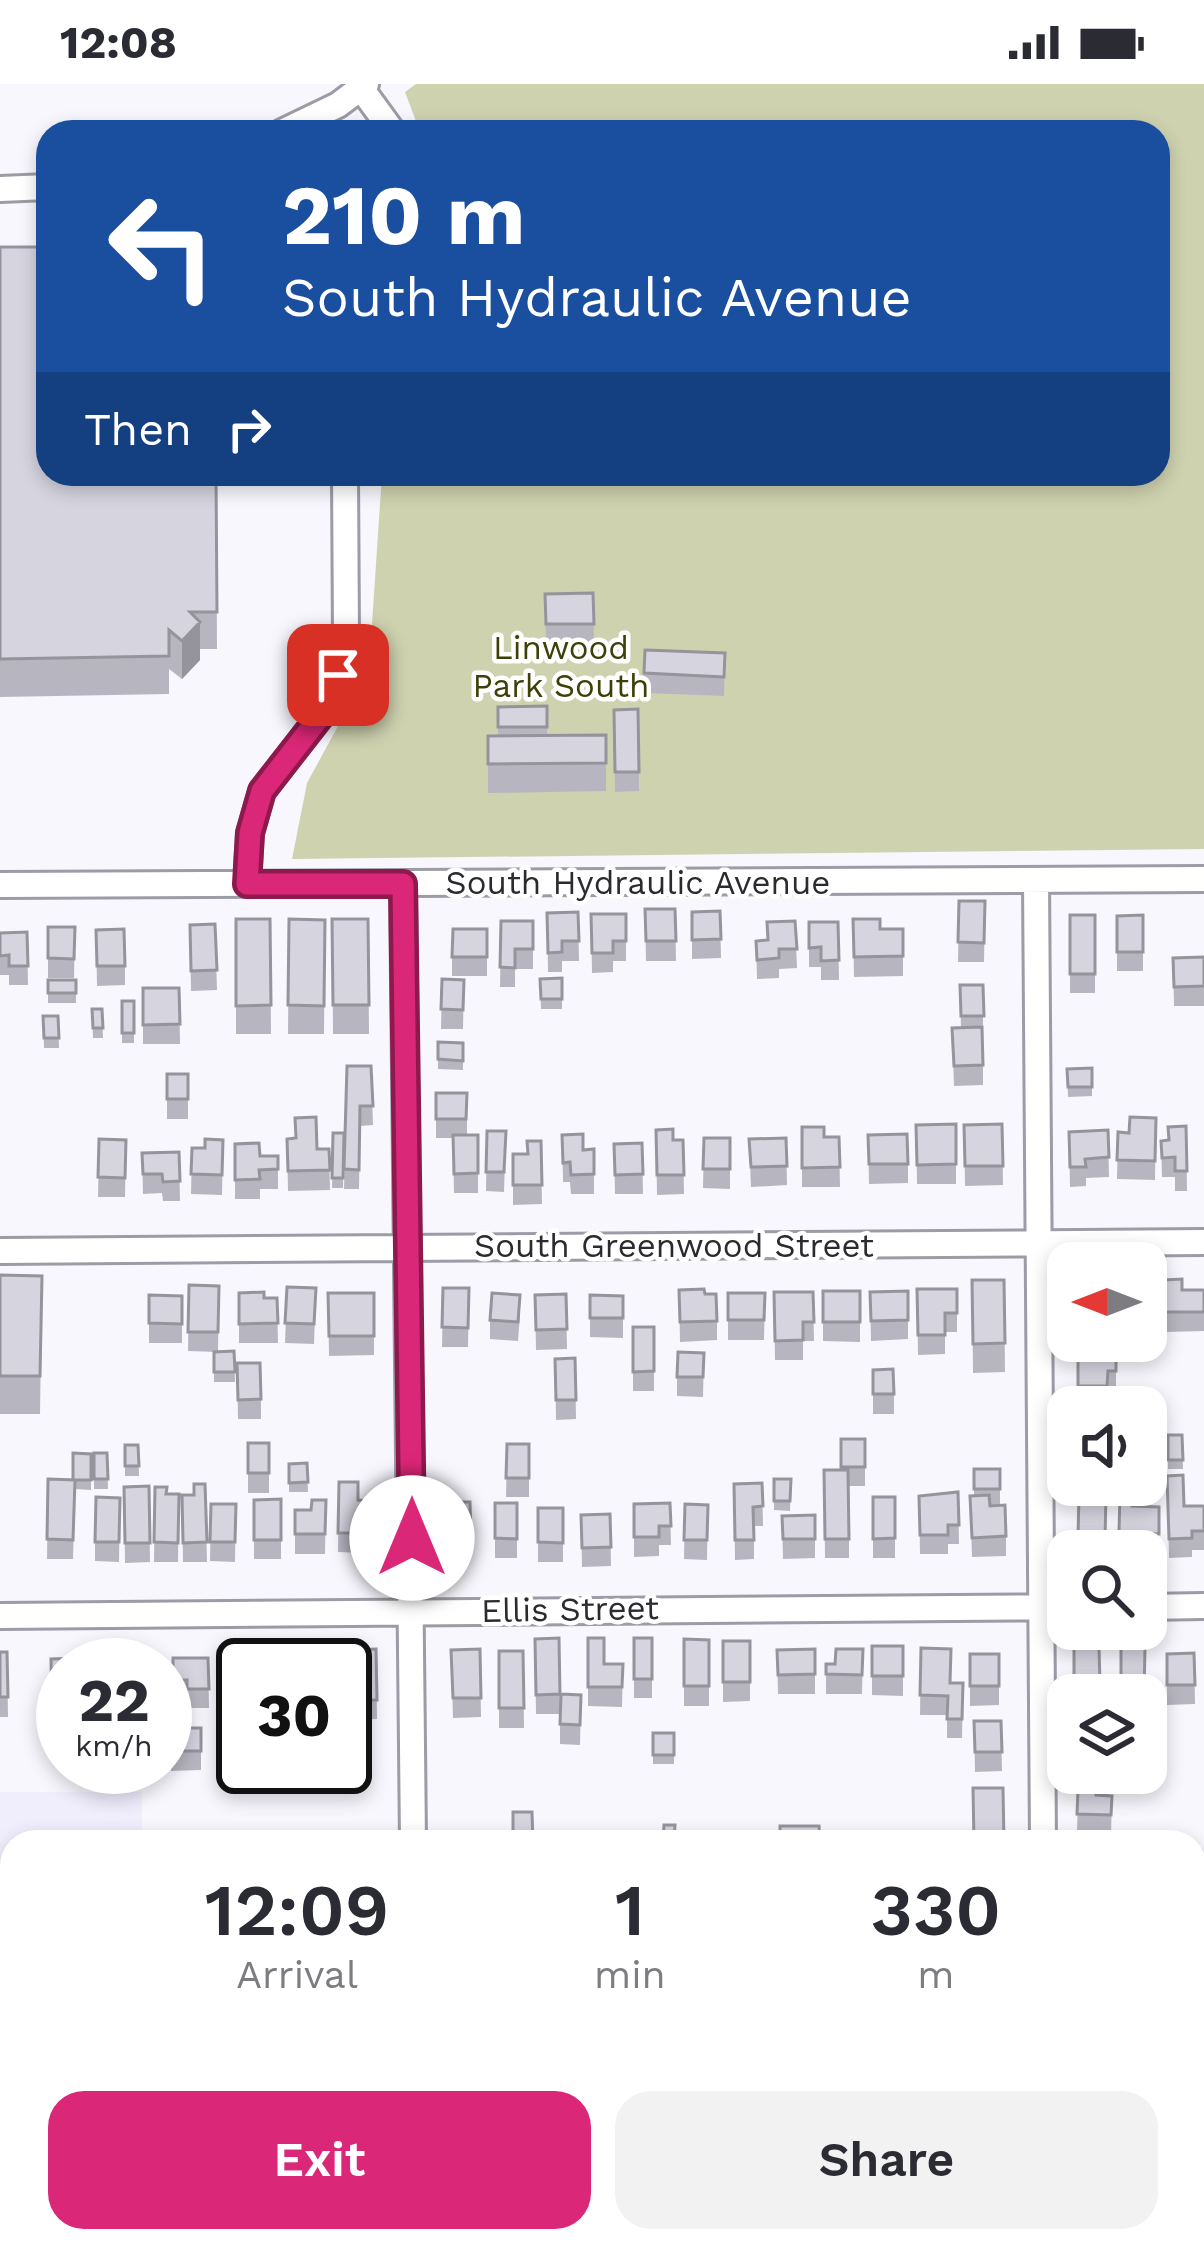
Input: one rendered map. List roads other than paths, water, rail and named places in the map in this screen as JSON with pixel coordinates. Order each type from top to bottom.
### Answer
[{"type":"street","points":[[307,120],[364,86],[385,120]]},
{"type":"street","points":[[0,189],[36,188]]},
{"type":"street","points":[[247,884],[250,833],[262,791],[322,714],[338,675],[346,636],[345,486]]},
{"type":"street","name":"South Hydraulic Avenue","points":[[0,885],[1204,879]]},
{"type":"street","points":[[1036,880],[1043,1830]]},
{"type":"street","points":[[403,884],[413,1830]]},
{"type":"street","name":"South Greenwood Street","points":[[0,1251],[1204,1242]]},
{"type":"street","points":[[1167,1606],[1204,1606]]},
{"type":"street","name":"Ellis Street","points":[[0,1616],[1047,1607]]},
{"type":"park label","name":"Linwood Park South","points":[[561,666]]}]
